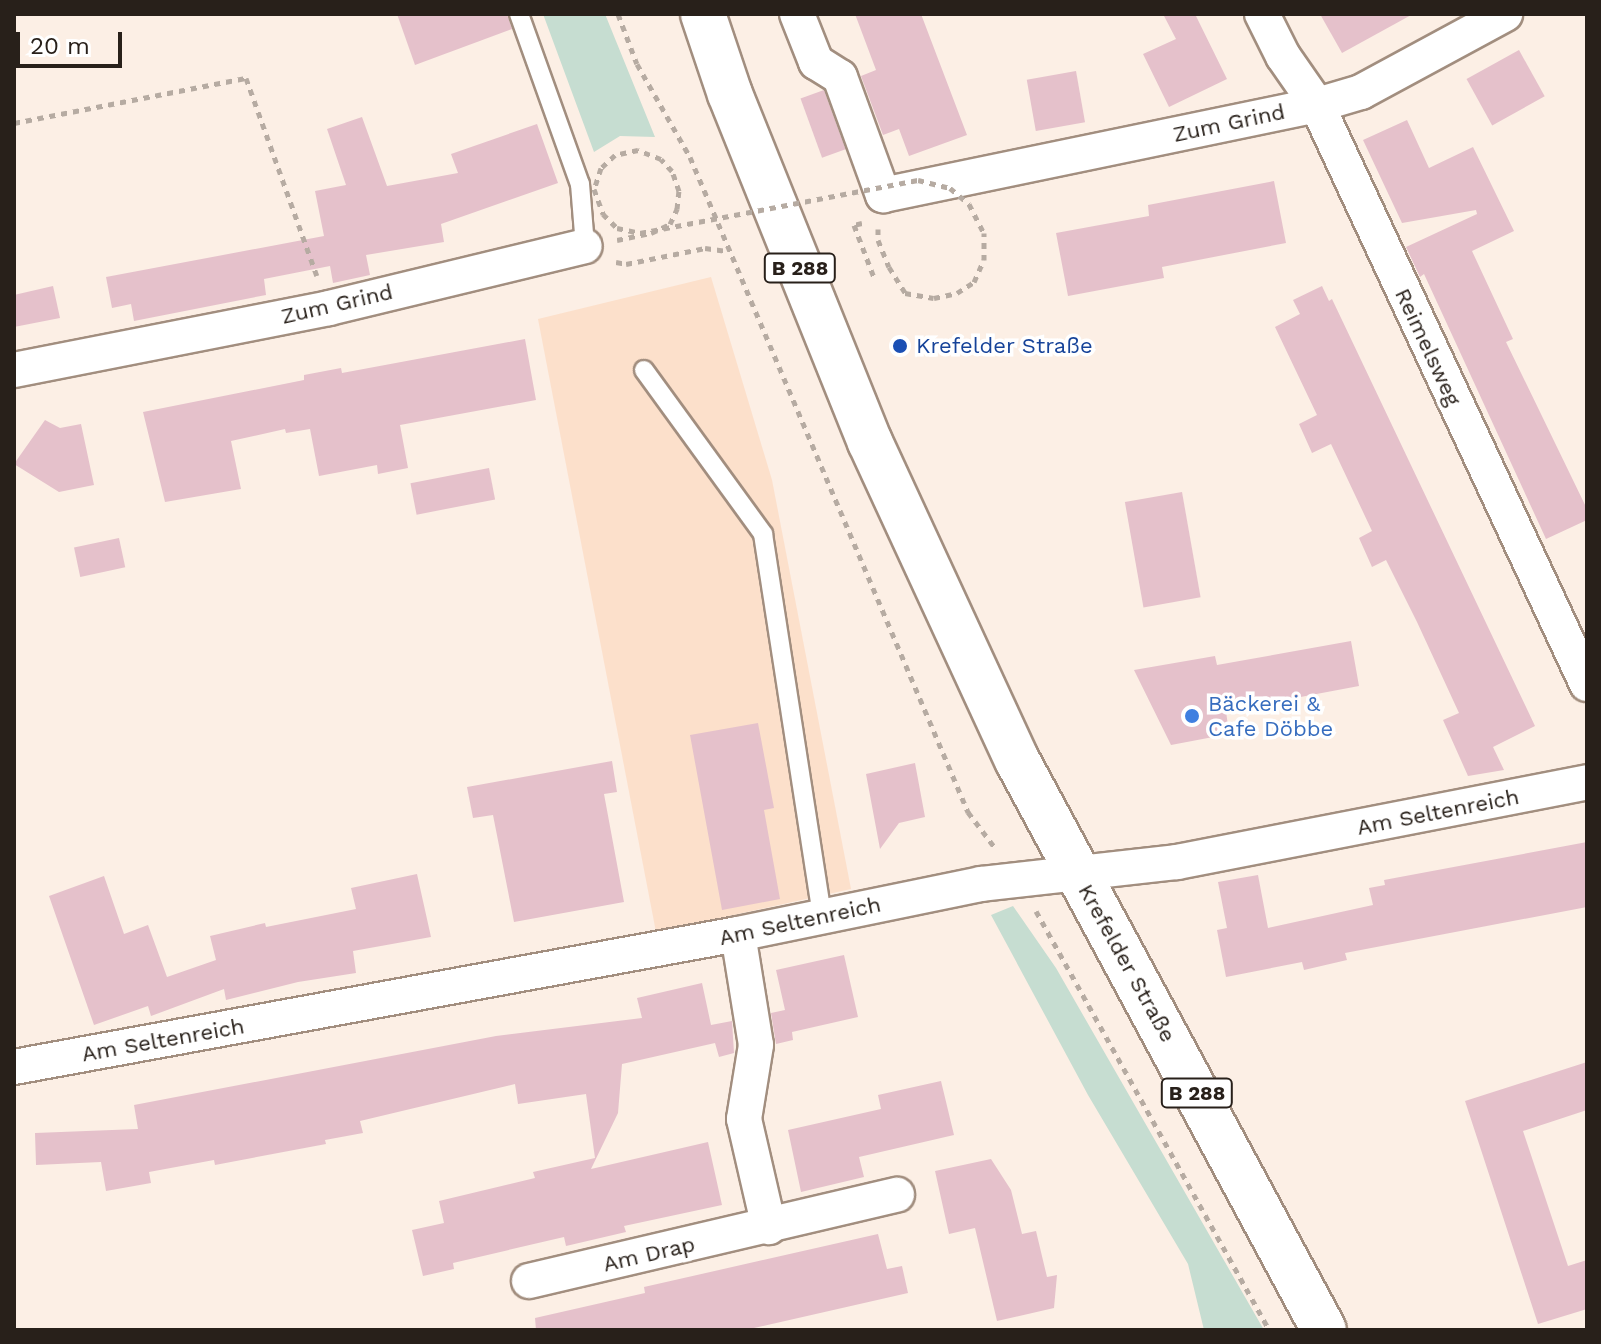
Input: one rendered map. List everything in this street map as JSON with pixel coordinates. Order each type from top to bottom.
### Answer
[{"type":"main road","name":"Krefelder Straße","points":[[703,14],[730,94],[870,442],[1017,760],[1324,1330]]},
{"type":"street","points":[[797,14],[816,62],[840,77],[881,206]]},
{"type":"street","name":"Reimelsweg","points":[[1262,14],[1283,56],[1317,105],[1587,684]]},
{"type":"street","name":"Zum Grind","points":[[881,206],[1317,105],[1361,92],[1505,14]]},
{"type":"street","name":"Zum Grind","points":[[14,370],[329,308],[585,246]]},
{"type":"street","name":"Am Seltenreich","points":[[14,1067],[738,934],[1018,877],[1079,875],[1177,862],[1587,782]]},
{"type":"street","points":[[738,934],[756,1045],[744,1119],[769,1227]]},
{"type":"street","name":"Am Drap","points":[[529,1281],[897,1195]]},
{"type":"lane","points":[[519,14],[580,184],[585,246]]},
{"type":"lane","points":[[644,370],[763,534],[822,917]]},
{"type":"path","points":[[618,14],[637,64],[690,157],[727,251],[968,812],[1018,877],[1269,1330]]},
{"type":"path","points":[[14,123],[246,78],[329,308]]},
{"type":"path","points":[[585,246],[651,233],[670,224],[677,209],[679,191],[672,171],[661,159],[638,150],[615,155],[601,168],[594,189],[603,214],[617,228],[640,233],[918,180],[950,188],[969,204],[984,233],[984,260],[974,282],[957,293],[934,298],[905,293],[878,240],[881,206]]},
{"type":"path","points":[[875,280],[854,225],[881,206]]},
{"type":"path","points":[[585,246],[596,258],[626,264],[705,248],[727,251]]},
{"type":"shaded area","points":[[711,277],[772,480],[851,889],[656,932],[538,319]]},
{"type":"green space","points":[[543,14],[605,14],[655,137],[620,136],[594,152]]},
{"type":"green space","points":[[1013,906],[1056,968],[1264,1330],[1204,1330],[1188,1264],[1088,1095],[991,915]]},
{"type":"building","points":[[397,14],[507,14],[512,29],[415,65]]},
{"type":"building","points":[[855,14],[921,14],[967,135],[909,156],[899,129],[883,135],[861,76],[876,70]]},
{"type":"building","points":[[1163,14],[1195,14],[1227,79],[1169,107],[1143,54],[1176,39]]},
{"type":"building","points":[[1320,14],[1413,14],[1342,53]]},
{"type":"building","points":[[1519,50],[1545,96],[1492,125],[1467,79]]},
{"type":"building","points":[[1076,71],[1085,122],[1036,131],[1027,80]]},
{"type":"building","points":[[824,90],[846,149],[822,158],[801,99]]},
{"type":"building","points":[[362,117],[387,186],[458,173],[451,154],[537,124],[558,183],[441,224],[444,242],[366,255],[370,275],[333,283],[330,266],[264,279],[266,295],[134,321],[131,304],[112,308],[106,277],[324,236],[315,191],[346,185],[327,129]]},
{"type":"building","points":[[1407,120],[1429,168],[1473,147],[1514,231],[1472,251],[1513,339],[1506,342],[1587,509],[1587,520],[1546,539],[1424,274],[1420,277],[1406,247],[1477,214],[1476,210],[1402,223],[1363,140]]},
{"type":"building","points":[[1274,181],[1286,243],[1162,267],[1164,278],[1068,296],[1056,233],[1149,216],[1148,205]]},
{"type":"building","points":[[53,286],[60,318],[14,327],[14,295]]},
{"type":"building","points":[[1322,286],[1329,301],[1332,299],[1535,726],[1493,747],[1504,770],[1468,776],[1443,720],[1459,713],[1417,622],[1386,560],[1372,567],[1359,538],[1372,531],[1331,444],[1312,453],[1299,424],[1317,415],[1275,327],[1300,314],[1293,300]]},
{"type":"building","points":[[525,339],[536,400],[400,425],[408,468],[378,474],[377,465],[319,476],[310,429],[286,433],[285,429],[231,441],[241,489],[165,502],[143,412],[304,380],[304,375],[341,368],[342,373]]},
{"type":"building","points":[[45,420],[60,428],[81,424],[94,485],[59,492],[14,464]]},
{"type":"building","points":[[489,468],[495,499],[417,515],[410,483]]},
{"type":"building","points":[[1182,492],[1201,597],[1143,607],[1125,502]]},
{"type":"building","points":[[119,538],[125,567],[80,577],[74,548]]},
{"type":"building","points":[[1351,641],[1359,686],[1226,711],[1229,734],[1171,745],[1134,670],[1215,656],[1217,665]]},
{"type":"building","points":[[758,723],[774,808],[764,810],[780,899],[722,910],[690,735]]},
{"type":"building","points":[[612,761],[617,792],[604,794],[624,902],[514,922],[493,815],[473,818],[467,787]]},
{"type":"building","points":[[915,763],[925,817],[899,823],[880,849],[866,774]]},
{"type":"building","points":[[1587,842],[1587,907],[1345,953],[1347,960],[1304,970],[1302,962],[1226,977],[1217,930],[1227,928],[1218,882],[1258,875],[1268,928],[1373,905],[1369,888],[1385,885],[1384,880]]},
{"type":"building","points":[[417,874],[431,937],[353,951],[356,973],[298,982],[226,1000],[224,989],[151,1016],[148,1006],[94,1025],[49,896],[104,876],[124,934],[148,925],[167,977],[216,960],[210,936],[265,923],[266,927],[356,909],[351,888]]},
{"type":"building","points":[[844,955],[858,1017],[792,1032],[793,1040],[776,1044],[771,1013],[785,1010],[776,970]]},
{"type":"building","points":[[702,983],[711,1025],[732,1021],[734,1053],[719,1057],[715,1043],[622,1064],[618,1113],[591,1169],[708,1142],[722,1205],[624,1226],[626,1232],[566,1246],[564,1237],[453,1263],[454,1269],[423,1276],[412,1230],[444,1223],[439,1201],[535,1178],[533,1172],[595,1158],[586,1094],[518,1104],[515,1084],[360,1121],[363,1133],[325,1140],[326,1144],[215,1165],[214,1160],[149,1172],[151,1183],[106,1191],[101,1162],[36,1165],[35,1133],[138,1129],[134,1105],[496,1036],[642,1018],[637,998]]},
{"type":"building","points":[[1587,1062],[1587,1110],[1523,1131],[1568,1266],[1587,1260],[1587,1309],[1538,1324],[1465,1101]]},
{"type":"building","points":[[941,1081],[954,1135],[859,1157],[864,1177],[801,1192],[788,1130],[881,1109],[878,1095]]},
{"type":"building","points":[[991,1159],[1011,1190],[1022,1234],[1036,1231],[1047,1277],[1057,1275],[1054,1308],[997,1321],[975,1228],[949,1234],[935,1171]]},
{"type":"building","points":[[878,1234],[887,1269],[902,1266],[908,1293],[745,1330],[536,1330],[535,1318],[645,1293],[644,1287]]},
{"type":"place","name":"Krefelder Straße","points":[[900,346]]},
{"type":"place","name":"Bäckerei & Cafe Döbbe","points":[[1192,716]]}]
